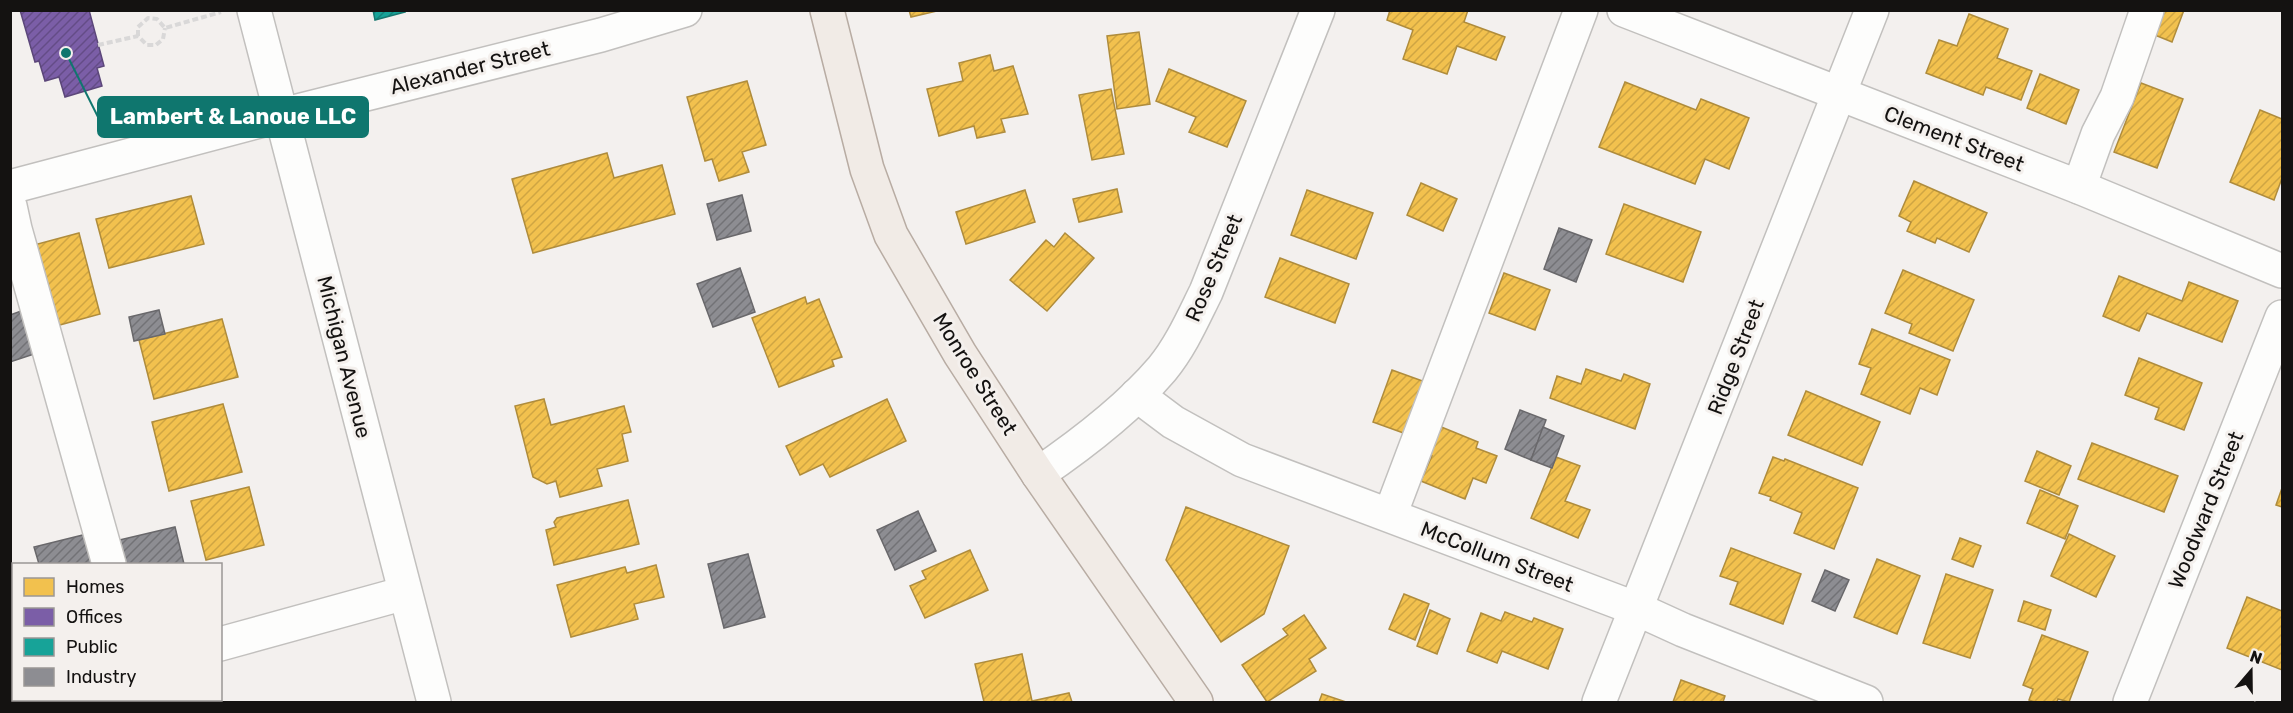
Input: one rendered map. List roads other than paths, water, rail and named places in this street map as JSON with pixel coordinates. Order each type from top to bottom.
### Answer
[{"type":"main road","name":"Monroe Street","points":[[827,10],[867,170],[891,235],[960,354],[1038,474],[1196,702]]},
{"type":"street","name":"Michigan Avenue","points":[[254,10],[434,702]]},
{"type":"street","name":"Alexander Street","points":[[10,187],[601,35],[685,10]]},
{"type":"street","name":"Rose Street","points":[[1038,474],[1074,449],[1137,395],[1163,367],[1187,331],[1206,292],[1318,10]]},
{"type":"street","points":[[1390,515],[1581,10]]},
{"type":"street","name":"Clement Street","points":[[1624,10],[2079,187],[2283,271]]},
{"type":"street","name":"Ridge Street","points":[[1599,702],[1872,10]]},
{"type":"street","points":[[2079,187],[2098,134],[2116,97],[2147,10]]},
{"type":"street","points":[[10,206],[109,563]]},
{"type":"street","name":"Woodward Street","points":[[2130,702],[2283,317]]},
{"type":"street","name":"McCollum Street","points":[[1137,395],[1173,422],[1242,460],[1637,609],[1683,630],[1866,702]]},
{"type":"street","points":[[222,643],[405,593]]},
{"type":"place","name":"Lambert & Lanoue LLC","points":[[66,53]]}]
